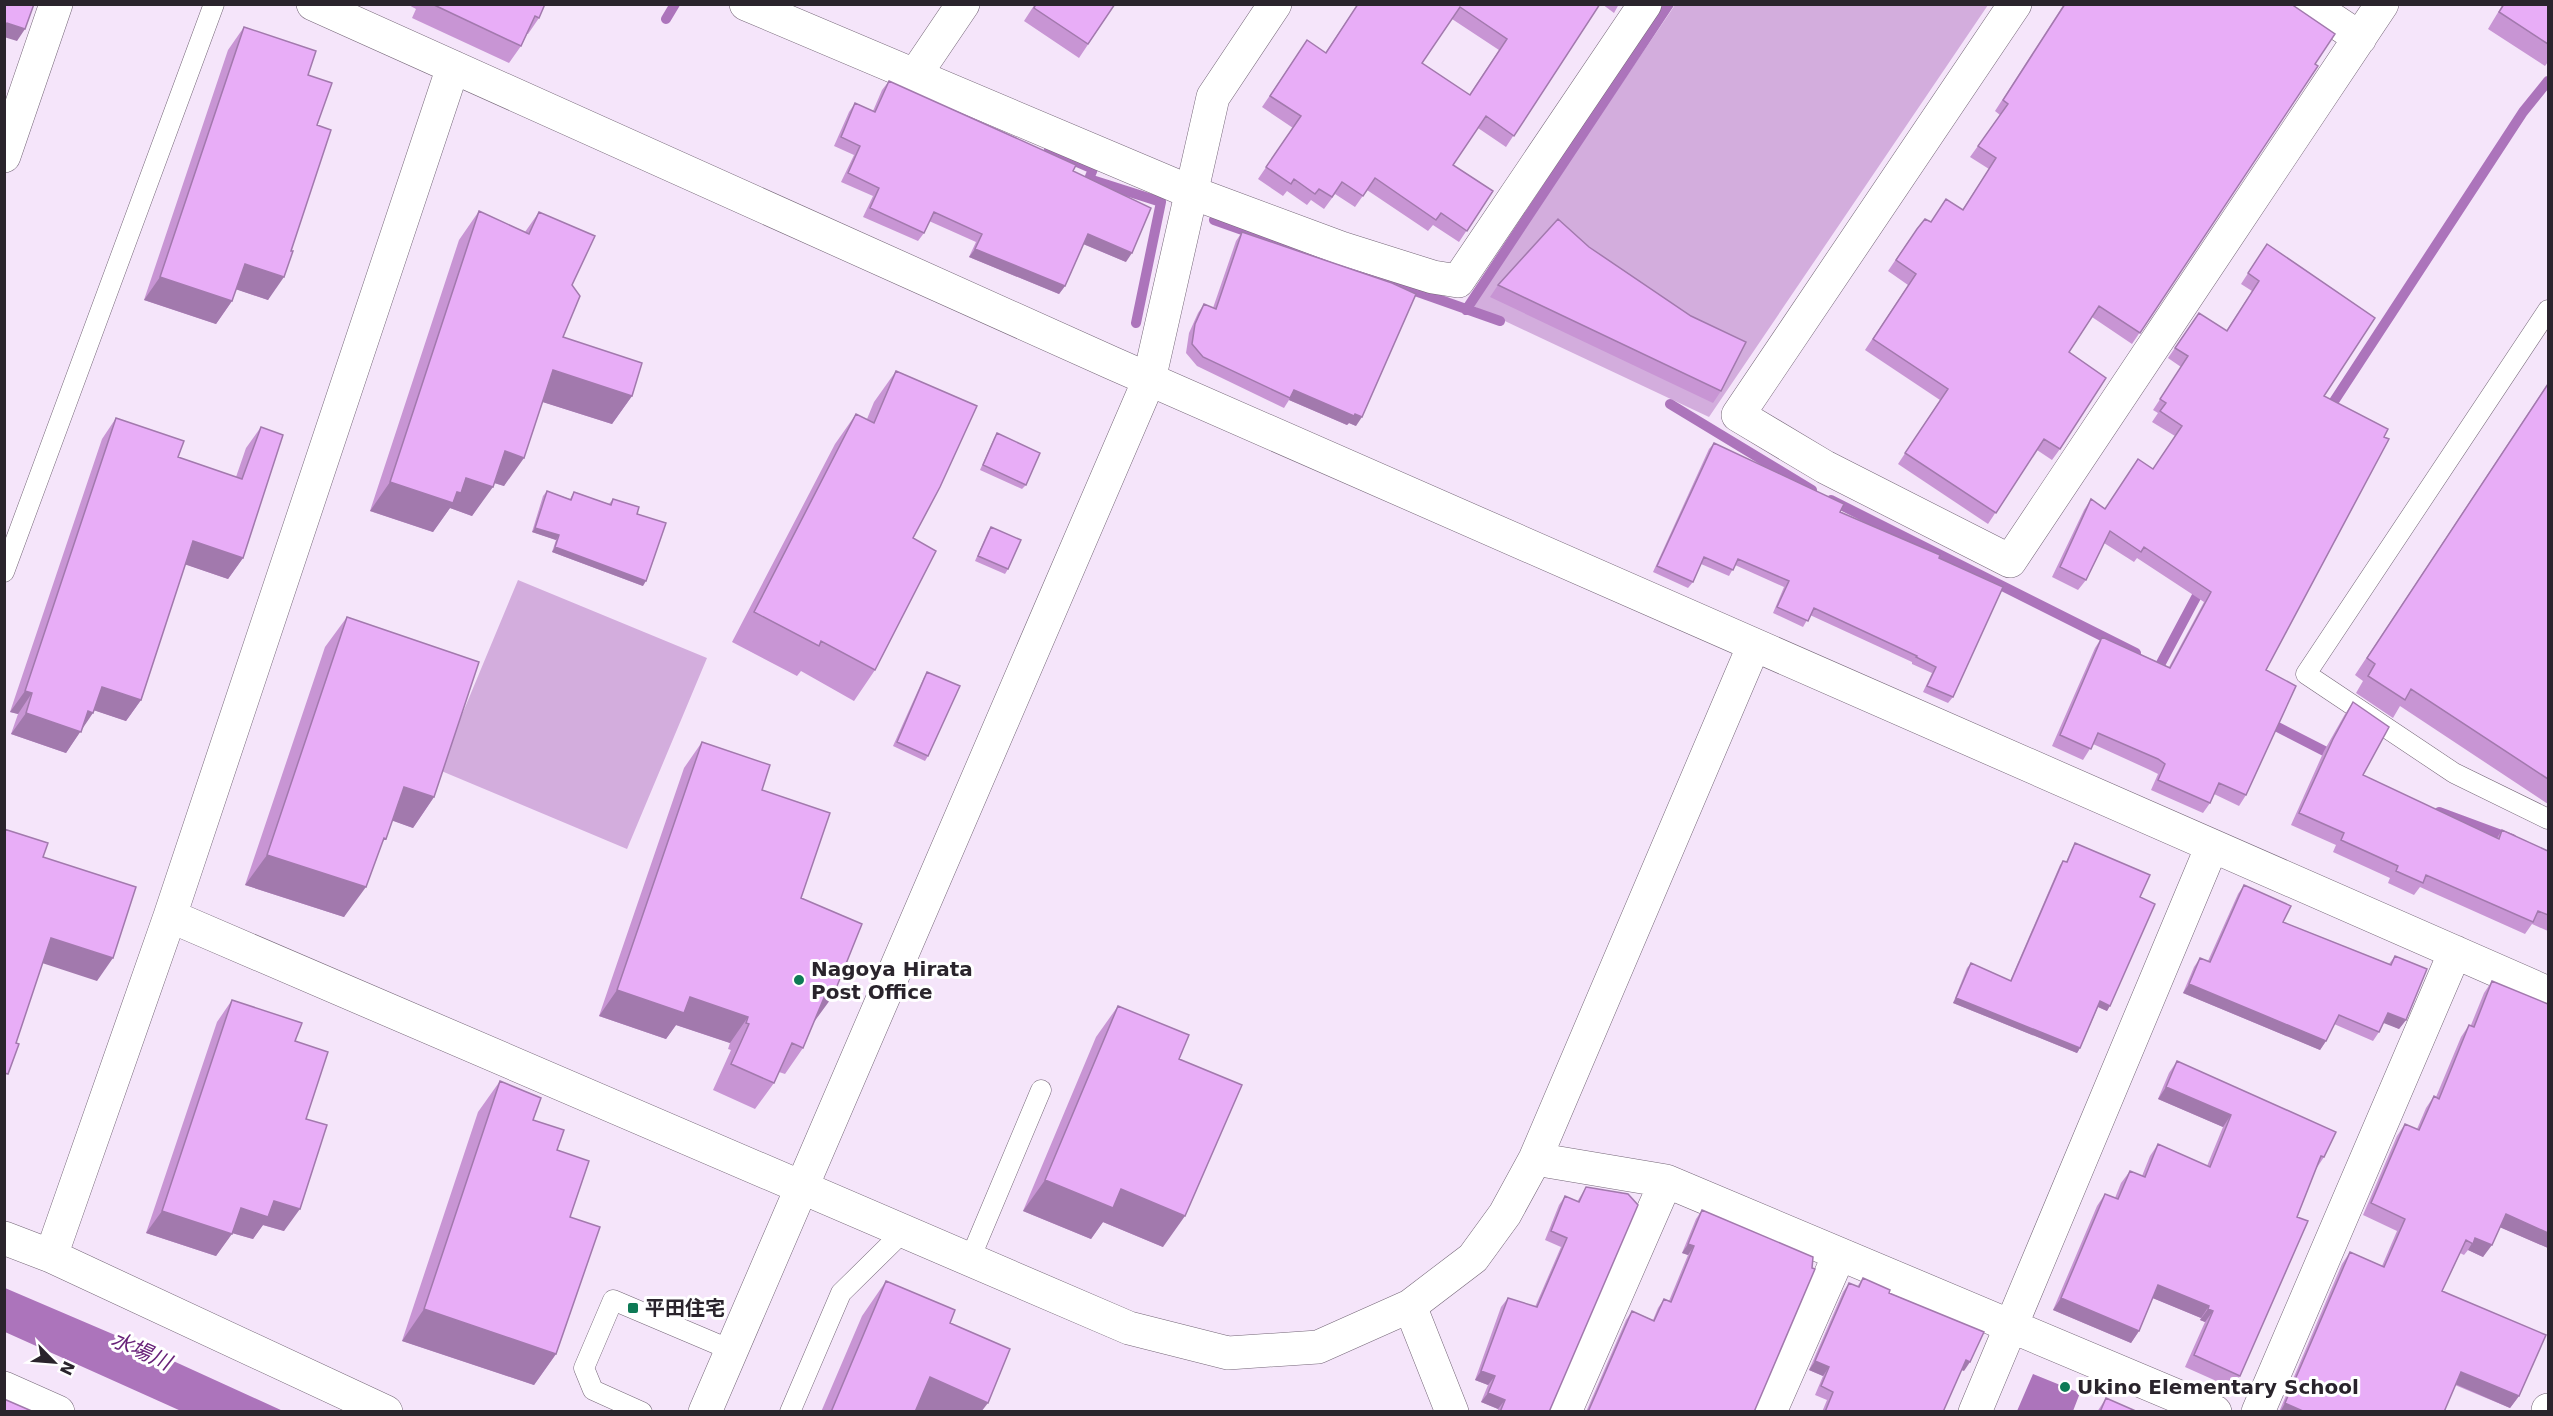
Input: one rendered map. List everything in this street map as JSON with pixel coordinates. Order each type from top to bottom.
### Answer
[{"type":"street","points":[[4,156],[56,4]]},
{"type":"street","points":[[313,4],[1149,380],[2548,993]]},
{"type":"street","points":[[746,4],[1192,193],[1341,248],[1433,277],[1458,281],[1645,4]]},
{"type":"street","points":[[915,75],[963,4]]},
{"type":"street","points":[[705,1412],[1149,380],[1213,97],[1275,4]]},
{"type":"street","points":[[2015,4],[1738,416],[1825,467],[2010,561],[2382,4]]},
{"type":"street","points":[[2309,4],[2360,38]]},
{"type":"street","points":[[51,1256],[170,916],[453,67]]},
{"type":"street","points":[[170,916],[1129,1328],[1228,1353],[1318,1347],[1410,1306],[1473,1258],[1505,1214],[1535,1159],[1754,645]]},
{"type":"street","points":[[1975,1412],[2212,846]]},
{"type":"street","points":[[2258,1412],[2455,952]]},
{"type":"street","points":[[1535,1159],[1666,1181],[2215,1412]]},
{"type":"street","points":[[1566,1412],[1666,1181]]},
{"type":"street","points":[[4,1238],[51,1256],[386,1412]]},
{"type":"street","points":[[1770,1412],[1839,1255]]},
{"type":"street","points":[[1410,1306],[1452,1412]]},
{"type":"street","points":[[4,1388],[58,1412]]},
{"type":"lane","points":[[4,572],[214,4]]},
{"type":"lane","points":[[2548,310],[2306,674],[2454,772],[2548,819]]},
{"type":"lane","points":[[970,1259],[1041,1090]]},
{"type":"lane","points":[[790,1412],[841,1293],[904,1231]]},
{"type":"lane","points":[[642,1412],[593,1390],[584,1368],[613,1300],[731,1350]]},
{"type":"shaded area","points":[[1675,5],[1988,5],[1709,417],[1471,305]]},
{"type":"shaded area","points":[[518,580],[707,658],[627,849],[439,770]]},
{"type":"water","name":"水場川","points":[[5,1288],[283,1411],[181,1411],[5,1332]]},
{"type":"water","points":[[2033,1374],[2080,1393],[2073,1411],[2017,1411]]},
{"type":"building","points":[[4,4],[34,4],[25,29],[7,23],[4,25]]},
{"type":"building","points":[[432,4],[545,4],[539,18],[535,16],[521,46]]},
{"type":"building","points":[[1036,4],[1115,4],[1088,44],[1034,8]]},
{"type":"building","points":[[1358,4],[1600,4],[1514,136],[1486,116],[1453,165],[1493,191],[1467,231],[1441,213],[1436,220],[1375,178],[1363,196],[1342,182],[1332,197],[1319,189],[1315,194],[1294,179],[1291,184],[1266,167],[1301,116],[1270,96],[1307,40],[1326,53]],"holes":[[[1460,7],[1507,39],[1470,95],[1422,63]]]},
{"type":"building","points":[[2065,4],[2291,4],[2335,34],[2315,64],[2318,66],[2140,333],[2099,306],[2069,352],[2106,378],[2060,449],[2044,439],[1996,513],[1905,453],[1948,389],[1873,339],[1916,274],[1896,260],[1925,219],[1931,222],[1946,199],[1963,210],[1996,158],[1978,146],[2008,104],[2003,100]]},
{"type":"building","points":[[2504,4],[2548,4],[2548,44],[2499,12]]},
{"type":"building","points":[[244,27],[316,51],[308,75],[332,83],[317,125],[331,130],[284,277],[245,264],[232,301],[160,277]]},
{"type":"building","points":[[889,81],[1076,165],[1073,171],[1151,208],[1132,253],[1088,234],[1065,286],[975,249],[982,234],[934,212],[924,233],[870,208],[879,188],[848,173],[860,146],[841,137],[855,103],[875,112]]},
{"type":"building","points":[[479,211],[529,234],[539,212],[595,236],[572,285],[580,296],[563,337],[642,363],[632,396],[553,370],[524,458],[505,451],[493,487],[466,478],[461,493],[457,492],[453,503],[390,482]]},
{"type":"building","points":[[1558,219],[1589,247],[1691,316],[1746,342],[1721,391],[1498,285]]},
{"type":"building","points":[[1242,232],[1392,283],[1416,294],[1362,417],[1355,414],[1354,416],[1294,390],[1290,398],[1203,357],[1192,344],[1195,324],[1204,304],[1216,309]]},
{"type":"building","points":[[2267,244],[2375,318],[2324,396],[2388,429],[2384,437],[2389,439],[2266,670],[2296,686],[2246,795],[2219,783],[2210,803],[2158,780],[2165,764],[2158,759],[2098,733],[2091,749],[2060,735],[2102,637],[2170,668],[2211,592],[2144,547],[2141,552],[2110,531],[2086,580],[2060,567],[2091,499],[2105,509],[2138,459],[2153,469],[2182,426],[2160,411],[2166,403],[2160,399],[2188,356],[2175,348],[2199,313],[2227,331],[2259,281],[2248,273]]},
{"type":"building","points":[[896,371],[977,406],[940,487],[913,538],[936,551],[875,670],[821,641],[819,646],[754,612],[856,414],[874,423]]},
{"type":"building","points":[[2548,384],[2548,779],[2411,689],[2405,700],[2368,676],[2375,664],[2367,658]]},
{"type":"building","points":[[116,418],[184,441],[178,457],[242,479],[261,427],[283,435],[243,558],[193,541],[141,700],[102,687],[93,713],[88,711],[81,732],[26,713],[32,693],[25,691]]},
{"type":"building","points":[[997,433],[1040,453],[1026,485],[983,465]]},
{"type":"building","points":[[1714,443],[1844,504],[1840,512],[1940,555],[1939,558],[2003,587],[1953,697],[1927,686],[1936,667],[1917,656],[1814,608],[1808,621],[1777,607],[1789,581],[1738,559],[1733,570],[1704,557],[1693,582],[1657,566]]},
{"type":"building","points":[[547,491],[571,500],[574,492],[611,505],[613,499],[639,507],[637,514],[666,523],[646,581],[555,547],[559,535],[535,528]]},
{"type":"building","points":[[991,527],[1021,540],[1008,569],[978,556]]},
{"type":"building","points":[[347,617],[479,662],[434,797],[404,787],[366,887],[267,855]]},
{"type":"building","points":[[927,672],[960,686],[928,756],[897,742]]},
{"type":"building","points":[[2353,702],[2389,727],[2363,775],[2499,839],[2502,830],[2548,851],[2548,915],[2538,911],[2533,922],[2426,875],[2423,883],[2396,871],[2398,866],[2341,840],[2344,833],[2299,813]]},
{"type":"building","points":[[702,742],[770,765],[762,790],[830,813],[801,898],[862,924],[833,996],[826,993],[803,1048],[792,1043],[774,1083],[731,1064],[749,1024],[746,1023],[748,1017],[690,997],[684,1013],[617,990]]},
{"type":"building","points":[[4,829],[48,843],[43,857],[136,887],[113,958],[51,938],[8,1074],[4,1073]]},
{"type":"building","points":[[2075,843],[2150,875],[2140,897],[2155,904],[2110,1006],[2100,1001],[2080,1048],[1956,998],[1971,963],[2011,981],[2063,861],[2067,862]]},
{"type":"building","points":[[2244,885],[2291,906],[2283,922],[2391,965],[2395,956],[2427,969],[2406,1020],[2388,1013],[2379,1032],[2339,1015],[2326,1041],[2189,984],[2200,958],[2210,962]]},
{"type":"building","points":[[2492,981],[2548,1004],[2548,1233],[2506,1214],[2492,1245],[2475,1238],[2473,1244],[2466,1240],[2442,1291],[2546,1335],[2519,1396],[2461,1372],[2444,1412],[2305,1412],[2285,1403],[2350,1252],[2384,1267],[2405,1219],[2371,1203],[2405,1124],[2419,1130],[2434,1096],[2439,1099],[2469,1025],[2474,1027]]},
{"type":"building","points":[[232,1000],[302,1023],[295,1041],[328,1052],[306,1119],[327,1125],[300,1209],[274,1201],[268,1217],[241,1208],[232,1234],[162,1211]]},
{"type":"building","points":[[1118,1006],[1189,1035],[1179,1059],[1242,1085],[1185,1216],[1121,1189],[1113,1208],[1045,1180]]},
{"type":"building","points":[[2177,1061],[2336,1132],[2324,1157],[2321,1156],[2297,1217],[2308,1221],[2240,1376],[2194,1355],[2213,1311],[2208,1309],[2209,1306],[2158,1285],[2139,1331],[2061,1298],[2105,1194],[2118,1199],[2130,1171],[2145,1177],[2158,1144],[2210,1167],[2231,1115],[2166,1087]]},
{"type":"building","points":[[500,1081],[541,1098],[533,1120],[564,1130],[557,1150],[589,1161],[570,1217],[600,1227],[556,1354],[424,1309]]},
{"type":"building","points":[[1586,1187],[1628,1194],[1638,1205],[1549,1412],[1500,1412],[1505,1400],[1488,1393],[1495,1376],[1481,1371],[1508,1298],[1537,1307],[1567,1238],[1551,1231],[1565,1196],[1579,1202]]},
{"type":"building","points":[[1702,1210],[1813,1257],[1812,1268],[1815,1269],[1754,1412],[1588,1412],[1632,1311],[1654,1321],[1664,1299],[1671,1302],[1694,1246],[1688,1244]]},
{"type":"building","points":[[1863,1278],[1890,1290],[1889,1293],[1984,1332],[1970,1362],[1966,1360],[1943,1412],[1825,1412],[1833,1392],[1821,1386],[1829,1367],[1815,1361],[1849,1283],[1859,1287]]},
{"type":"building","points":[[886,1281],[955,1310],[950,1323],[1010,1349],[988,1403],[930,1377],[915,1412],[831,1412]]},
{"type":"building","points":[[2106,1398],[2138,1412],[2100,1412]]},
{"type":"building","points":[[4,1399],[34,1412],[4,1412]]},
{"type":"waterway","points":[[666,19],[675,4]]},
{"type":"waterway","points":[[1466,310],[1669,4]]},
{"type":"waterway","points":[[2327,412],[2523,112],[2548,81]]},
{"type":"waterway","points":[[1049,150],[1093,169],[1089,179],[1161,202],[1136,323]]},
{"type":"waterway","points":[[1214,220],[1500,321]]},
{"type":"waterway","points":[[1670,404],[1812,490]]},
{"type":"waterway","points":[[1831,500],[2136,653]]},
{"type":"waterway","points":[[2160,665],[2202,586]]},
{"type":"waterway","points":[[2264,720],[2336,757]]},
{"type":"waterway","points":[[2439,812],[2512,839]]},
{"type":"place","name":"Nagoya Hirata Post Office","points":[[799,980]]},
{"type":"place","name":"平田住宅","points":[[633,1308]]},
{"type":"place","name":"Ukino Elementary School","points":[[2065,1387]]}]
